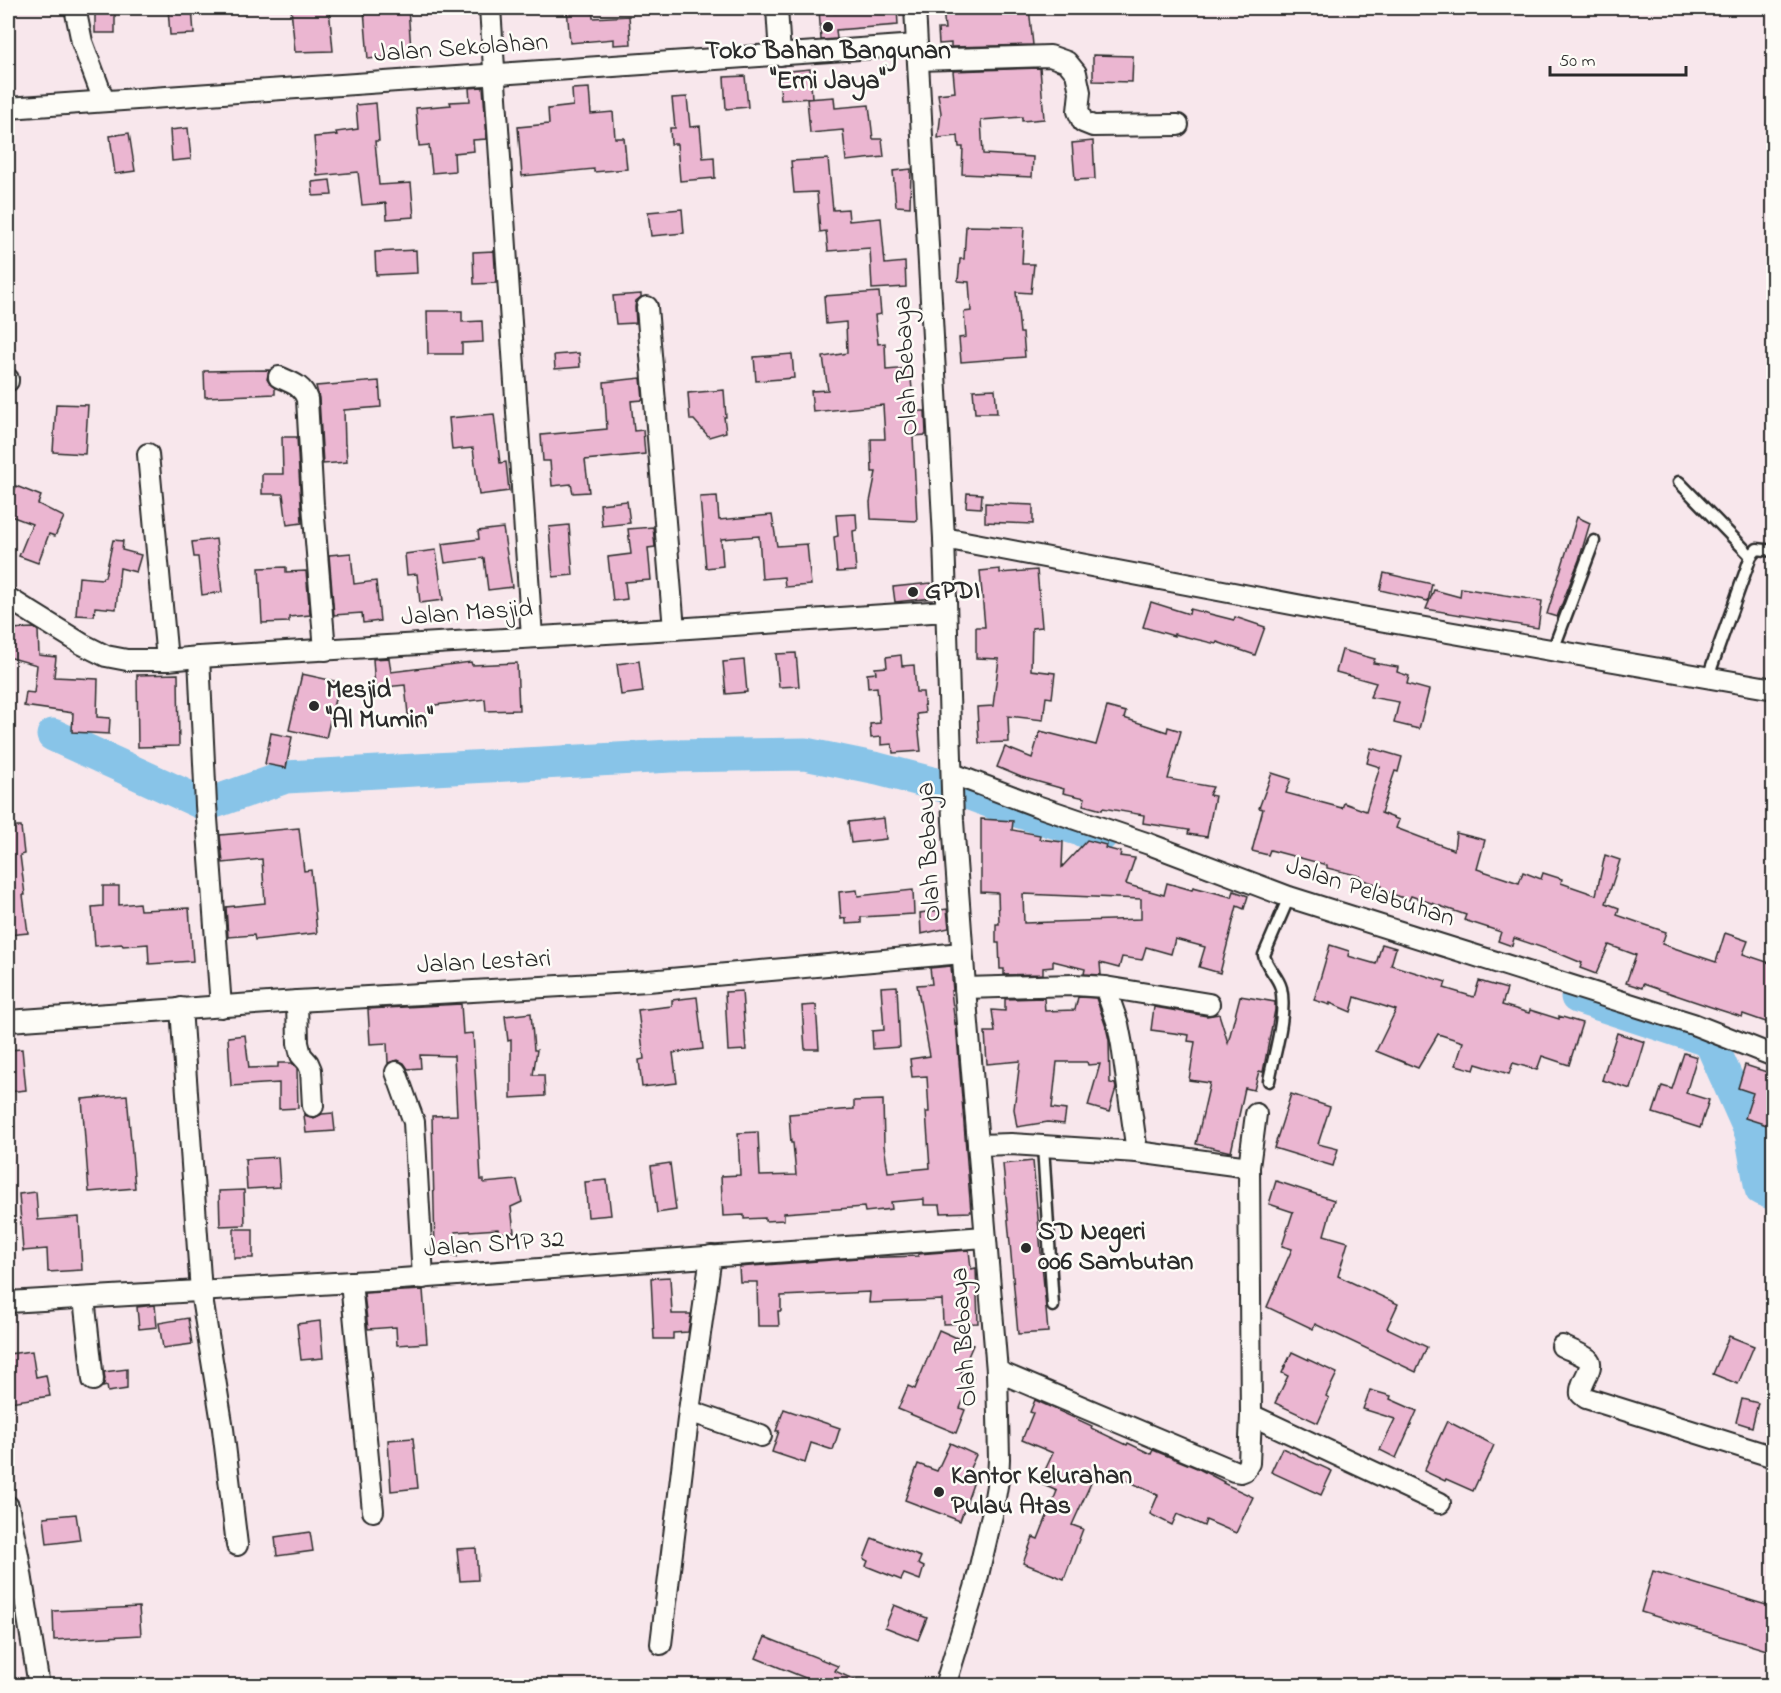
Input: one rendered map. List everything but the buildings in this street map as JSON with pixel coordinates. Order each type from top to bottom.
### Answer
[{"type":"street","points":[[75,8],[82,42],[104,101]]},
{"type":"street","points":[[490,8],[532,637]]},
{"type":"street","points":[[777,8],[780,55]]},
{"type":"street","name":"Olah Bebaya","points":[[915,8],[944,538],[953,821],[997,1371],[999,1459],[996,1495],[975,1588],[945,1686]]},
{"type":"street","name":"Jalan Sekolahan","points":[[8,108],[780,55],[918,53],[1050,56],[1067,62],[1076,73],[1080,92],[1078,111],[1083,122],[1093,126],[1178,125]]},
{"type":"street","points":[[647,308],[674,629]]},
{"type":"street","points":[[279,377],[298,386],[307,399],[325,650]]},
{"type":"street","points":[[148,454],[167,660]]},
{"type":"street","points":[[944,538],[1339,613],[1773,689]]},
{"type":"street","name":"Jalan Masjid","points":[[8,598],[82,644],[106,656],[127,660],[167,660],[946,611]]},
{"type":"street","points":[[199,657],[206,805],[222,1007]]},
{"type":"street","name":"Jalan Pelabuhan","points":[[952,779],[1149,844],[1288,899],[1693,1024],[1773,1056]]},
{"type":"street","name":"Jalan Lestari","points":[[8,1021],[181,1008],[648,981],[962,953]]},
{"type":"street","points":[[965,988],[1074,985],[1106,987],[1209,1004]]},
{"type":"street","points":[[1106,987],[1122,1044],[1137,1152]]},
{"type":"street","points":[[297,1001],[298,1043],[301,1054],[311,1070],[313,1106]]},
{"type":"street","points":[[181,1008],[201,1292],[223,1429],[237,1545]]},
{"type":"street","points":[[396,1072],[414,1122],[423,1278]]},
{"type":"street","points":[[997,1371],[1240,1472],[1245,1470],[1249,1463],[1251,1415],[1249,1167],[1256,1114]]},
{"type":"street","points":[[978,1145],[1042,1146],[1137,1152],[1249,1167]]},
{"type":"street","name":"Jalan SMP 32","points":[[8,1302],[423,1278],[985,1237]]},
{"type":"street","points":[[661,1644],[689,1411],[711,1256]]},
{"type":"street","points":[[351,1282],[373,1511]]},
{"type":"street","points":[[84,1298],[93,1380]]},
{"type":"street","points":[[1562,1346],[1588,1360],[1591,1364],[1580,1388],[1581,1394],[1586,1398],[1773,1457]]},
{"type":"street","points":[[689,1411],[761,1436]]},
{"type":"street","points":[[1251,1415],[1440,1503]]},
{"type":"street","points":[[8,1506],[39,1686]]},
{"type":"lane","points":[[1679,482],[1751,556]]},
{"type":"lane","points":[[1553,650],[1594,541]]},
{"type":"lane","points":[[1708,677],[1751,556],[1757,549],[1773,551]]},
{"type":"lane","points":[[1269,1082],[1281,1015],[1281,990],[1264,955],[1288,899]]},
{"type":"lane","points":[[1042,1146],[1053,1306]]},
{"type":"waterway","points":[[53,735],[206,805],[286,777],[671,756],[805,754],[878,769],[959,790],[1013,810],[1101,836]]},
{"type":"waterway","points":[[1577,997],[1710,1041],[1751,1133],[1761,1189],[1774,1194]]},
{"type":"place","name":"Toko Bahan Bangunan \"Erni Jaya\"","points":[[828,27]]},
{"type":"place","name":"GPDI","points":[[913,592]]},
{"type":"place","name":"Mesjid \"Al Mumin\"","points":[[314,706]]},
{"type":"place","name":"SD Negeri 006 Sambutan","points":[[1026,1248]]},
{"type":"place","name":"Kantor Kelurahan Pulau Atas","points":[[939,1492]]}]
